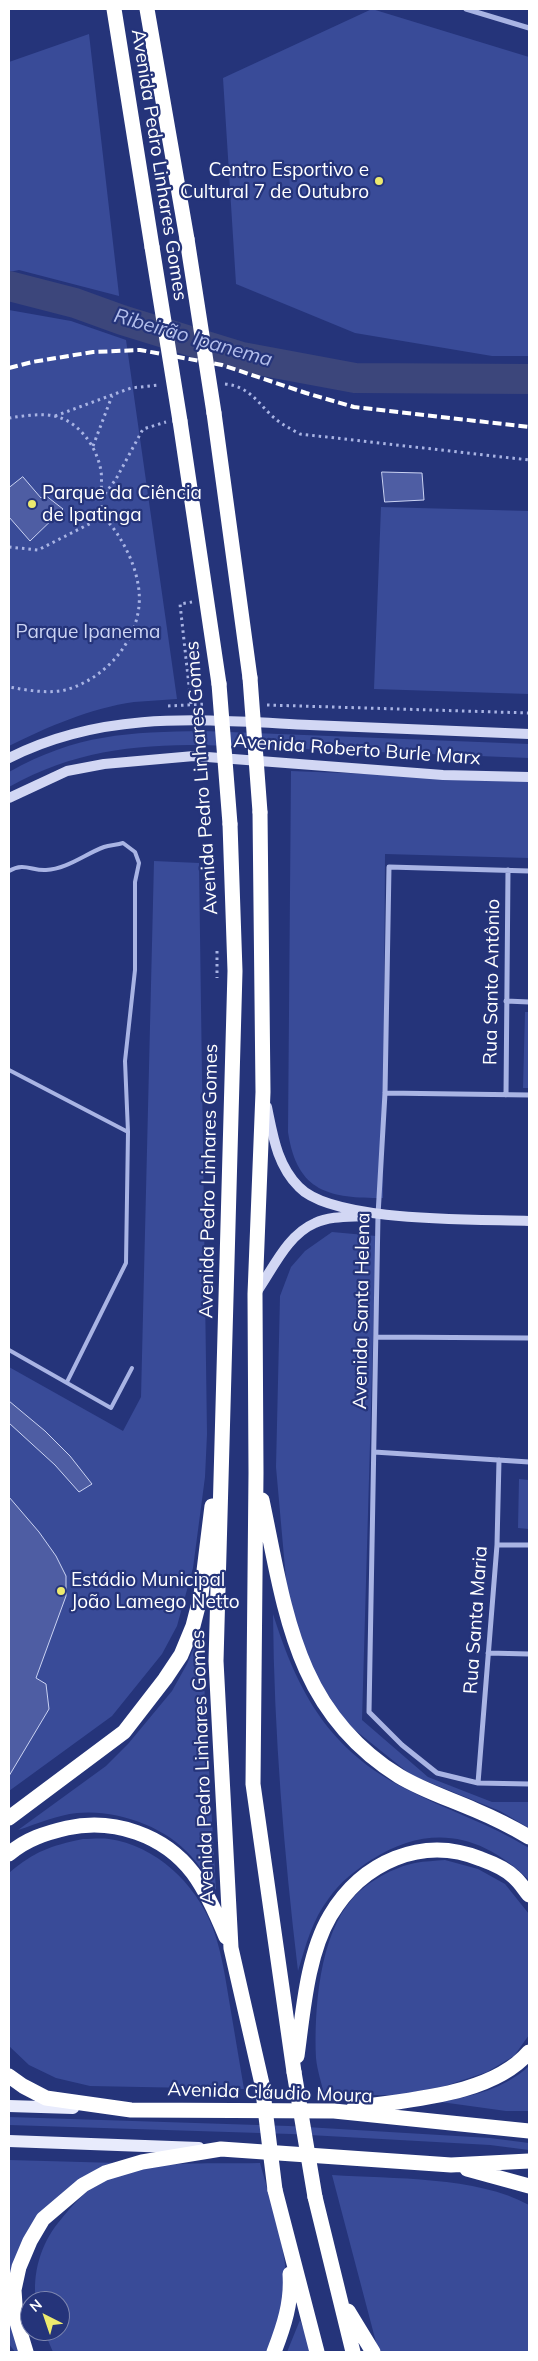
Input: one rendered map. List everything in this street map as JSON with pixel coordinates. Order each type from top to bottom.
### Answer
[{"type":"highway","name":"Avenida Pedro Linhares Gomes","points":[[114,9],[152,247],[174,422],[218,684],[230,824],[235,971],[216,1661],[231,1948],[262,2084],[275,2190],[317,2352]]},
{"type":"highway","name":"Avenida Pedro Linhares Gomes","points":[[147,9],[187,239],[214,413],[250,678],[260,812],[264,1092],[255,1294],[256,1473],[252,1784],[294,2072],[315,2196],[353,2352]]},
{"type":"highway","points":[[9,1818],[124,1732],[181,1655],[193,1626],[201,1595],[224,1415]]},
{"type":"highway","points":[[256,1473],[290,1630],[318,1695],[335,1720],[362,1747],[398,1776],[478,1811],[529,1837]]},
{"type":"highway","points":[[9,1854],[19,1845],[46,1833],[77,1826],[108,1824],[139,1833],[167,1846],[193,1873],[214,1909],[231,1948]]},
{"type":"highway","points":[[294,2072],[307,1986],[317,1948],[329,1917],[346,1893],[369,1873],[398,1856],[428,1848],[462,1851],[490,1862],[514,1877],[529,1894]]},
{"type":"highway","points":[[334,2111],[433,2096],[470,2087],[491,2080],[520,2062],[529,2052]]},
{"type":"highway","points":[[9,2076],[22,2086],[46,2098],[130,2110]]},
{"type":"highway","name":"Avenida Cláudio Moura","points":[[130,2110],[334,2111],[529,2131]]},
{"type":"highway","points":[[26,2352],[16,2319],[14,2290],[19,2267],[43,2218],[83,2185],[105,2173],[142,2162],[221,2149],[450,2165],[529,2161]]},
{"type":"highway","points":[[450,2165],[529,2186]]},
{"type":"highway","points":[[274,2352],[288,2310],[291,2289],[288,2245]]},
{"type":"highway","points":[[339,2296],[373,2352]]},
{"type":"main road","points":[[153,9],[154,53]]},
{"type":"main road","name":"Avenida Roberto Burle Marx","points":[[9,758],[55,740],[99,728],[142,721],[204,720],[529,734]]},
{"type":"main road","name":"Avenida Roberto Burle Marx","points":[[9,798],[67,771],[104,764],[194,756],[443,774],[529,777]]},
{"type":"main road","points":[[264,1092],[275,1145],[282,1164],[299,1188],[315,1200],[342,1208],[378,1214],[529,1221]]},
{"type":"main road","points":[[255,1294],[284,1251],[299,1233],[315,1223],[325,1220],[378,1214]]},
{"type":"main road","name":"Avenida Cláudio Moura","points":[[9,2106],[130,2110]]},
{"type":"main road","points":[[9,2141],[221,2149]]},
{"type":"street","points":[[466,9],[529,28]]},
{"type":"street","name":"Avenida Santa Helena","points":[[529,871],[389,866],[385,1093],[378,1214],[369,1712],[402,1745],[437,1773],[478,1783],[529,1784]]},
{"type":"street","name":"Rua Santo Antônio","points":[[506,1095],[508,870]]},
{"type":"street","points":[[506,1001],[529,1002]]},
{"type":"street","points":[[385,1093],[529,1095]]},
{"type":"street","points":[[377,1337],[529,1338]]},
{"type":"street","points":[[374,1452],[529,1462]]},
{"type":"street","name":"Rua Santa Maria","points":[[478,1783],[497,1545],[500,1460]]},
{"type":"street","points":[[497,1545],[529,1545]]},
{"type":"street","points":[[488,1653],[529,1654]]},
{"type":"lane","points":[[9,871],[14,868],[25,867],[45,871],[65,865],[104,847],[123,844],[135,852],[139,863],[135,882],[134,970],[125,1061],[128,1132],[126,1263],[68,1382]]},
{"type":"lane","points":[[9,1070],[128,1132]]},
{"type":"lane","points":[[9,1350],[111,1408],[132,1368]]},
{"type":"path","points":[[218,384],[236,385],[252,394],[271,415],[285,426],[300,434],[529,460]]},
{"type":"path","points":[[9,418],[55,416],[131,388],[163,385]]},
{"type":"path","points":[[93,446],[112,396]]},
{"type":"path","points":[[9,687],[34,692],[64,690],[92,679],[115,661],[130,638],[138,612],[139,585],[131,558],[105,516],[101,500],[101,471],[93,446],[76,427],[55,416]]},
{"type":"path","points":[[101,500],[116,479],[143,429],[174,422]]},
{"type":"path","points":[[9,547],[38,550],[105,516]]},
{"type":"path","points":[[191,704],[180,604],[194,602]]},
{"type":"path","points":[[204,704],[214,704]]},
{"type":"path","points":[[263,705],[529,713]]},
{"type":"path","points":[[217,948],[218,988]]},
{"type":"green space","name":"Centro Esportivo e Cultural 7 de Outubro","points":[[372,9],[529,57],[529,356],[492,356],[355,333],[236,284],[223,78]]},
{"type":"green space","points":[[89,34],[119,296],[19,270],[9,272],[9,62]]},
{"type":"green space","name":"Parque Ipanema","points":[[9,310],[71,321],[126,340],[177,699],[134,702],[102,709],[54,725],[9,746]]},
{"type":"green space","points":[[381,507],[529,511],[529,694],[374,689]]},
{"type":"green space","points":[[204,731],[529,744],[529,758],[203,745],[151,746],[103,752],[80,758],[56,765],[9,787],[9,772],[34,759],[81,743],[127,734]]},
{"type":"green space","points":[[291,771],[529,780],[529,858],[385,854],[383,1198],[347,1196],[319,1188],[308,1180],[299,1168],[292,1152],[288,1132]]},
{"type":"green space","points":[[154,861],[199,863],[207,1434],[205,1477],[193,1568],[177,1626],[162,1654],[112,1716],[9,1791],[9,1367],[123,1431],[141,1397]]},
{"type":"green space","points":[[525,1012],[529,1012],[529,1088],[523,1088]]},
{"type":"green space","points":[[332,1232],[376,1236],[362,1720],[428,1777],[492,1802],[529,1802],[529,1828],[500,1811],[411,1775],[345,1722],[309,1664],[288,1602],[276,1467],[280,1296],[291,1267],[305,1251]]},
{"type":"green space","points":[[519,1479],[529,1480],[529,1529],[518,1528]]},
{"type":"green space","points":[[273,1614],[283,1643],[306,1694],[320,1717],[337,1737],[356,1756],[379,1774],[406,1789],[514,1839],[529,1848],[529,1880],[511,1864],[473,1843],[454,1839],[434,1838],[413,1841],[392,1848],[360,1868],[333,1892],[314,1924],[298,1971],[281,1793],[275,1704]]},
{"type":"green space","points":[[201,1630],[216,1890],[194,1860],[180,1845],[154,1828],[123,1817],[92,1812],[77,1813],[18,1830],[106,1766],[128,1744],[172,1691],[187,1664]]},
{"type":"green space","points":[[83,1839],[109,1839],[142,1849],[172,1869],[196,1896],[212,1926],[220,1953],[244,2089],[90,2086],[56,2078],[29,2065],[9,2046],[9,1873],[27,1859],[43,1850]]},
{"type":"green space","points":[[445,1860],[478,1869],[505,1884],[529,1914],[529,2035],[514,2056],[487,2072],[445,2086],[399,2095],[324,2095],[316,2058],[318,1996],[326,1952],[342,1914],[359,1892],[381,1876],[407,1865]]},
{"type":"green space","points":[[529,2066],[529,2111],[506,2111],[441,2102],[476,2094],[499,2086]]},
{"type":"green space","points":[[9,2117],[289,2126],[490,2138],[529,2143],[529,2150],[490,2145],[291,2134],[9,2125]]},
{"type":"green space","points":[[9,2160],[118,2163],[42,2218],[19,2292],[20,2341],[29,2341],[34,2352],[15,2352],[9,2344]]},
{"type":"green space","points":[[260,2163],[279,2233],[286,2271],[287,2289],[285,2304],[270,2352],[53,2352],[48,2341],[70,2341],[70,2291],[35,2291],[39,2260],[52,2231],[84,2195],[98,2183],[115,2174],[148,2167],[186,2164]]},
{"type":"green space","points":[[332,2175],[460,2184],[508,2196],[529,2205],[529,2352],[381,2352],[377,2346]]},
{"type":"green space","points":[[300,2320],[312,2352],[287,2352]]},
{"type":"building","points":[[382,472],[422,473],[424,500],[385,502]]},
{"type":"building","name":"Parque da Ciência de Ipatinga","points":[[23,477],[41,498],[45,495],[63,509],[30,541],[9,517],[9,488]]},
{"type":"building","points":[[9,1401],[45,1431],[70,1456],[92,1484],[79,1492],[55,1465],[9,1423]]},
{"type":"building","points":[[9,1497],[39,1532],[56,1556],[66,1576],[66,1596],[36,1678],[46,1684],[49,1709],[9,1776]]},
{"type":"waterway","name":"Ribeirão Ipanema","points":[[9,286],[75,303],[122,320],[242,357],[355,378],[529,379]]},
{"type":"railway","points":[[9,368],[32,362],[93,352],[140,350],[222,365],[354,407],[529,427]]},
{"type":"place","name":"Centro Esportivo e Cultural 7 de Outubro","points":[[379,181]]},
{"type":"place","name":"Parque da Ciência de Ipatinga","points":[[32,504]]},
{"type":"place","name":"Estádio Municipal João Lamego Netto","points":[[61,1591]]}]
